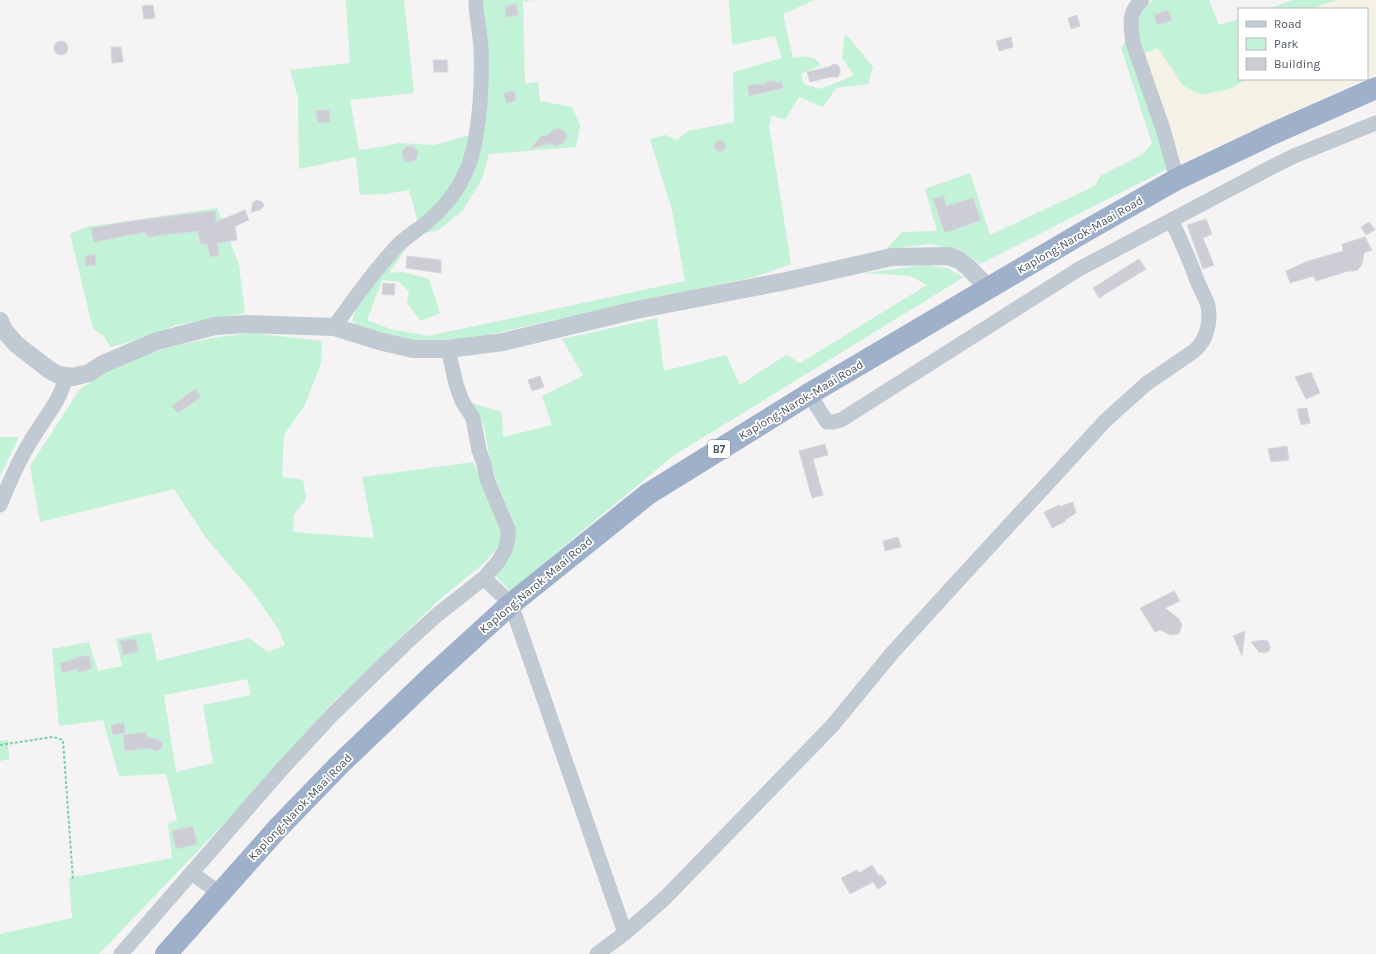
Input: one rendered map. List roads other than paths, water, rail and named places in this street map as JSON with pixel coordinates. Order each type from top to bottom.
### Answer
[{"type":"highway","name":"Kaplong-Narok-Maai Road","points":[[166,954],[278,828],[339,765],[432,676],[511,604],[648,494],[809,394],[1082,232],[1177,179],[1272,134],[1376,88]]},
{"type":"street","points":[[334,327],[386,259],[413,232],[426,223],[459,186],[470,162],[476,136],[481,92],[481,47],[476,12],[476,0]]},
{"type":"street","points":[[1142,0],[1134,8],[1132,14],[1131,29],[1133,43],[1163,129],[1177,179]]},
{"type":"street","points":[[809,394],[827,422],[841,420],[1079,268],[1294,156],[1376,124]]},
{"type":"street","points":[[597,954],[626,933],[664,899],[832,726],[903,641],[1106,420],[1146,384],[1200,346],[1206,335],[1208,306],[1171,220]]},
{"type":"street","points":[[0,321],[4,330],[16,344],[51,371],[66,377],[73,377],[89,373],[104,364],[156,341],[215,326],[246,324],[334,327],[379,341],[413,349],[448,349],[503,342],[636,310],[786,281],[892,257],[948,256],[960,260],[988,288]]},
{"type":"street","points":[[121,954],[281,770],[334,713],[410,639],[437,615],[484,578],[498,562],[505,550],[508,538],[508,529],[487,480],[473,418],[462,401],[456,384],[448,349]]},
{"type":"street","points":[[0,505],[17,465],[29,443],[61,393],[66,377]]},
{"type":"street","points":[[484,578],[511,604],[626,933]]},
{"type":"street","points":[[192,872],[219,893]]}]
